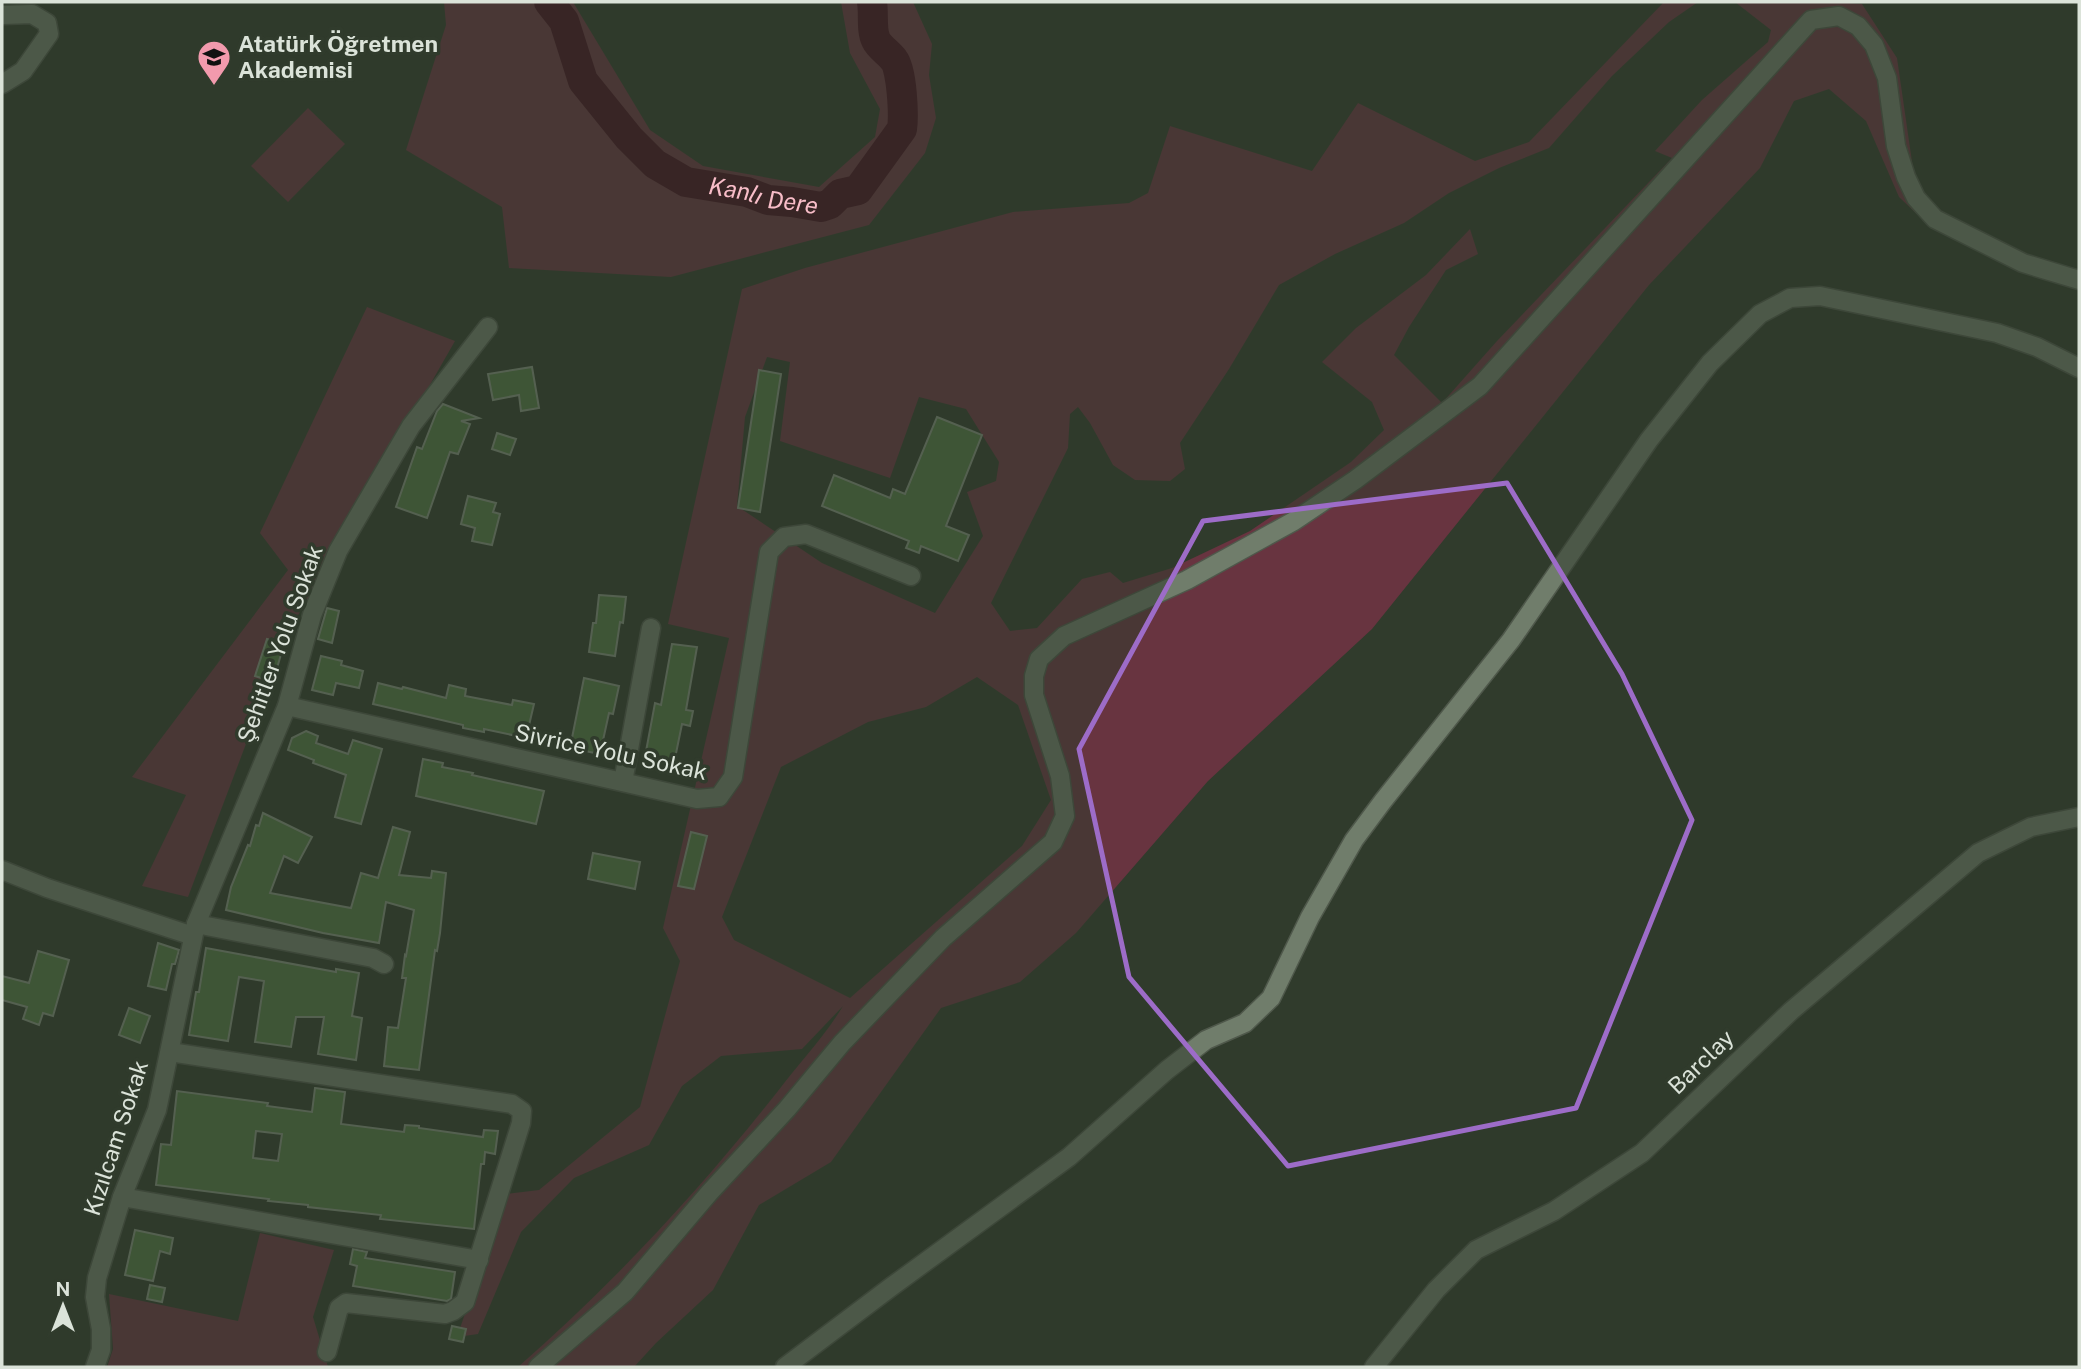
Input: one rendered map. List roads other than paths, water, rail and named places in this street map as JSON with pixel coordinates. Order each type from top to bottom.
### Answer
[{"type":"street","points":[[2,15],[32,14],[47,23],[49,34],[23,71],[2,84]]},
{"type":"street","points":[[538,1367],[625,1292],[842,1043],[943,937],[1053,842],[1065,816],[1060,776],[1034,695],[1034,676],[1039,659],[1064,636],[1187,580],[1294,521],[1355,480],[1480,386],[1811,20],[1839,16],[1858,26],[1874,46],[1887,78],[1896,146],[1906,177],[1916,198],[1935,219],[2023,263],[2079,280]]},
{"type":"street","points":[[785,1367],[1069,1157],[1167,1070],[1206,1040],[1245,1023],[1271,998],[1310,918],[1354,840],[1511,640],[1649,440],[1710,363],[1760,314],[1790,298],[1820,296],[1997,333],[2037,347],[2079,368]]},
{"type":"street","name":"Şehitler Yolu Sokak","points":[[195,930],[287,706],[312,615],[338,551],[411,426],[488,327]]},
{"type":"street","name":"Sivrice Yolu Sokak","points":[[287,706],[697,799],[719,797],[733,777],[769,552],[784,537],[806,534],[911,576]]},
{"type":"street","points":[[623,782],[651,628]]},
{"type":"street","name":"Barclay","points":[[1374,1367],[1436,1290],[1476,1250],[1554,1211],[1642,1153],[1790,1011],[1978,853],[2031,827],[2079,817]]},
{"type":"street","points":[[2,870],[47,888],[195,930],[373,958],[384,964]]},
{"type":"street","name":"Kızılcam Sokak","points":[[95,1367],[101,1350],[101,1329],[95,1297],[97,1278],[122,1197],[157,1110],[195,930]]},
{"type":"street","points":[[170,1052],[512,1104],[522,1111],[521,1123],[466,1302],[445,1314],[346,1303],[339,1308],[327,1352]]},
{"type":"street","points":[[122,1197],[479,1260]]},
{"type":"waterway","name":"Kanlı Dere","points":[[549,2],[564,21],[583,81],[629,138],[655,164],[686,182],[747,192],[768,200],[821,207],[830,204],[840,194],[858,190],[902,129],[899,73],[894,60],[876,40],[872,2]]},
{"type":"place","name":"Atatürk Öğretmen Akademisi","points":[[214,87]]}]
